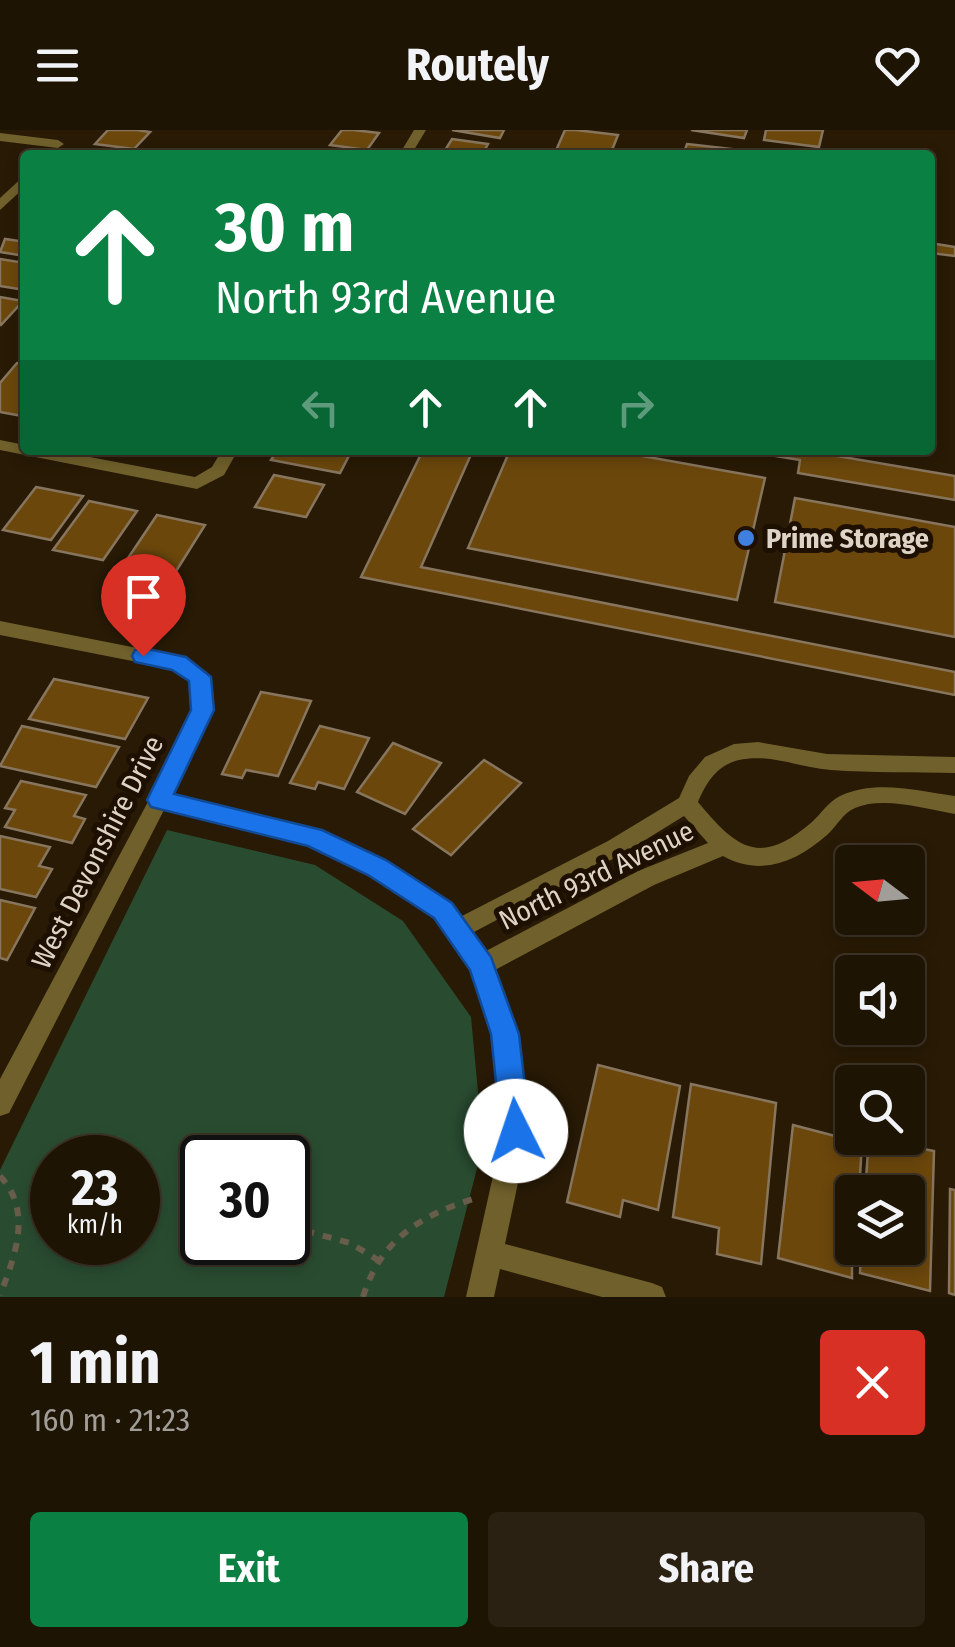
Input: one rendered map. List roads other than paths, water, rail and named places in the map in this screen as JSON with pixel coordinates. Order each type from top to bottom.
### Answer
[{"type":"street","points":[[0,137],[53,150],[72,130]]},
{"type":"street","points":[[0,206],[20,184]]},
{"type":"street","points":[[52,455],[198,483],[218,471],[227,455]]},
{"type":"street","name":"West Devonshire Drive","points":[[0,628],[178,663],[200,677],[202,710],[160,800],[0,1104]]},
{"type":"street","name":"North 93rd Avenue","points":[[458,929],[616,847],[687,804],[696,782],[712,762],[734,752],[758,750],[827,762],[955,765]]},
{"type":"street","name":"North 93rd Avenue","points":[[687,804],[722,847],[753,860],[781,856],[847,802],[891,796],[955,805]]},
{"type":"street","name":"North 93rd Avenue","points":[[160,800],[314,837],[377,868],[443,910],[482,966],[646,878],[722,847]]},
{"type":"street","points":[[480,1297],[516,1131],[505,1034],[482,966]]},
{"type":"street","points":[[490,1253],[652,1297]]},
{"type":"place","name":"Prime Storage","points":[[746,538]]}]
